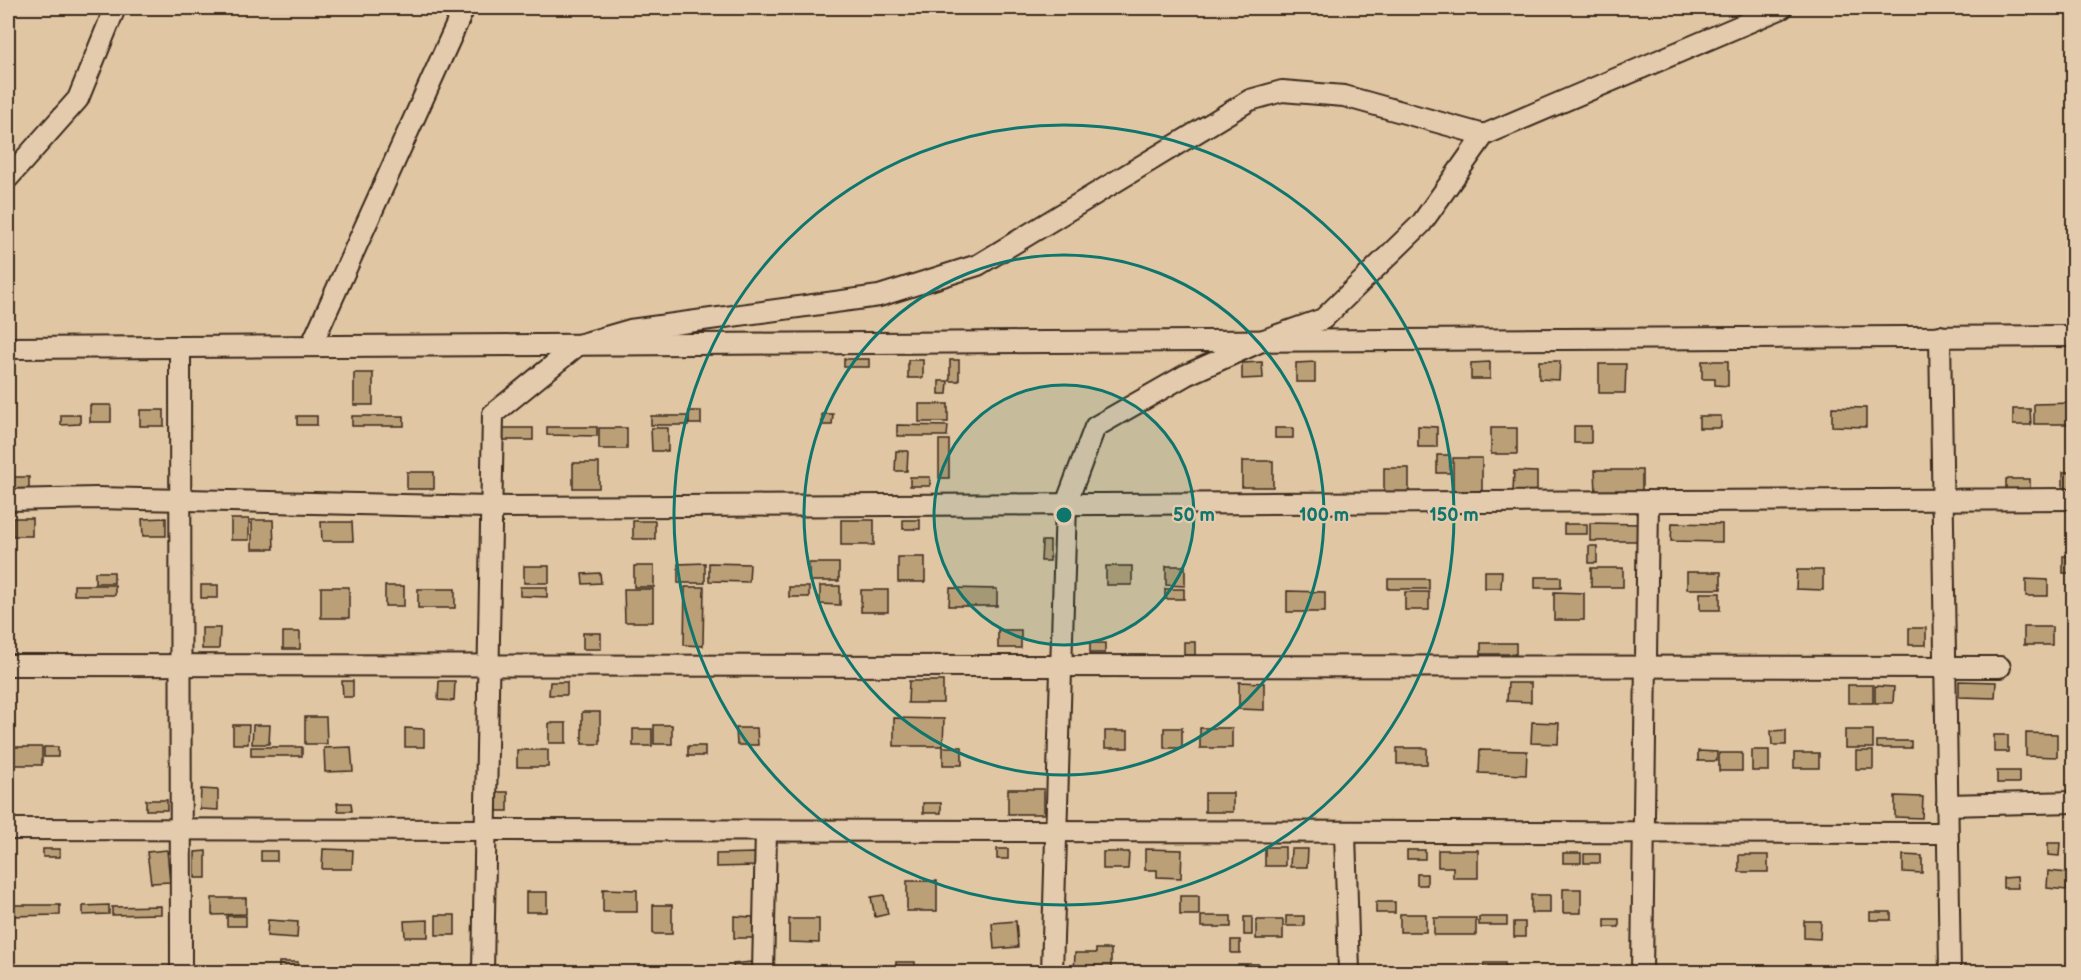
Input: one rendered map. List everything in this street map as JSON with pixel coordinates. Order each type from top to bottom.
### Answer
[{"type":"street","points":[[8,178],[78,99],[115,8]]},
{"type":"street","points":[[310,346],[464,8]]},
{"type":"street","points":[[1052,972],[1066,504],[1095,427],[1186,375],[1264,340],[1323,319],[1421,224],[1484,135],[1782,8]]},
{"type":"street","points":[[483,972],[493,414],[578,345],[630,330],[879,296],[978,265],[1250,100],[1282,91],[1344,96],[1484,135]]},
{"type":"street","points":[[1940,336],[1950,972]]},
{"type":"street","points":[[8,348],[2073,336]]},
{"type":"street","points":[[180,347],[181,972]]},
{"type":"street","points":[[8,500],[181,500],[491,507],[2073,499]]},
{"type":"street","points":[[1642,972],[1648,501]]},
{"type":"street","points":[[8,665],[2000,667]]},
{"type":"street","points":[[1947,805],[2073,802]]},
{"type":"street","points":[[8,829],[1947,833]]},
{"type":"street","points":[[763,972],[766,831]]},
{"type":"street","points":[[1345,832],[1349,972]]},
{"type":"building","points":[[844,359],[869,359],[869,367],[844,367]]},
{"type":"building","points":[[908,360],[923,360],[923,378],[908,378]]},
{"type":"building","points":[[950,360],[959,360],[959,381],[950,381]]},
{"type":"building","points":[[1539,361],[1560,361],[1559,380],[1539,379]]},
{"type":"building","points":[[1702,361],[1728,361],[1728,386],[1715,385],[1715,379],[1702,379]]},
{"type":"building","points":[[1262,362],[1263,378],[1242,379],[1242,363]]},
{"type":"building","points":[[1315,362],[1315,382],[1296,382],[1296,363]]},
{"type":"building","points":[[1490,362],[1490,379],[1471,379],[1471,363]]},
{"type":"building","points":[[1599,364],[1626,364],[1625,393],[1599,393]]},
{"type":"building","points":[[354,373],[373,373],[373,405],[354,405]]},
{"type":"building","points":[[939,381],[948,381],[947,394],[939,394]]},
{"type":"building","points":[[2074,403],[2074,424],[2034,424],[2034,404]]},
{"type":"building","points":[[919,404],[948,404],[948,422],[919,422]]},
{"type":"building","points":[[90,405],[111,405],[111,422],[90,422]]},
{"type":"building","points":[[1832,407],[1866,408],[1866,427],[1832,426]]},
{"type":"building","points":[[2013,409],[2030,409],[2031,425],[2013,425]]},
{"type":"building","points":[[140,410],[164,410],[164,426],[140,426]]},
{"type":"building","points":[[689,411],[701,411],[701,424],[689,424]]},
{"type":"building","points":[[822,414],[833,414],[832,425],[822,425]]},
{"type":"building","points":[[61,415],[80,415],[80,424],[61,425]]},
{"type":"building","points":[[297,416],[317,416],[317,425],[297,425]]},
{"type":"building","points":[[352,416],[404,416],[404,426],[352,426]]},
{"type":"building","points":[[651,416],[688,416],[688,425],[651,425]]},
{"type":"building","points":[[1699,416],[1721,416],[1721,428],[1699,428]]},
{"type":"building","points":[[897,425],[948,426],[947,436],[897,436]]},
{"type":"building","points":[[1418,426],[1437,427],[1437,447],[1418,447]]},
{"type":"building","points":[[1574,426],[1591,426],[1591,443],[1574,443]]},
{"type":"building","points":[[547,427],[597,427],[597,436],[547,435]]},
{"type":"building","points":[[503,428],[533,428],[533,440],[502,440]]},
{"type":"building","points":[[599,428],[627,428],[627,449],[599,449]]},
{"type":"building","points":[[651,428],[668,428],[668,451],[652,451]]},
{"type":"building","points":[[1275,428],[1293,428],[1293,438],[1275,438]]},
{"type":"building","points":[[1491,428],[1517,428],[1517,454],[1491,454]]},
{"type":"building","points":[[939,440],[949,440],[949,478],[939,478]]},
{"type":"building","points":[[896,451],[908,451],[907,471],[895,471]]},
{"type":"building","points":[[1437,455],[1450,455],[1450,473],[1437,473]]},
{"type":"building","points":[[1453,458],[1482,458],[1482,492],[1453,492]]},
{"type":"building","points":[[1242,461],[1273,461],[1273,487],[1242,487]]},
{"type":"building","points":[[573,463],[599,463],[599,488],[573,488]]},
{"type":"building","points":[[1384,468],[1409,468],[1409,495],[1384,495]]},
{"type":"building","points":[[1595,470],[1642,470],[1642,492],[1596,493]]},
{"type":"building","points":[[1514,471],[1537,472],[1537,491],[1513,491]]},
{"type":"building","points":[[407,472],[434,472],[434,489],[407,489]]},
{"type":"building","points":[[2063,472],[2074,472],[2074,491],[2063,491]]},
{"type":"building","points":[[8,477],[29,477],[29,489],[8,489]]},
{"type":"building","points":[[910,477],[930,477],[930,486],[910,486]]},
{"type":"building","points":[[2006,479],[2030,479],[2030,492],[2006,492]]},
{"type":"building","points":[[13,518],[32,518],[32,536],[13,536]]},
{"type":"building","points":[[166,518],[166,536],[143,536],[142,519]]},
{"type":"building","points":[[231,519],[249,519],[249,540],[231,540]]},
{"type":"building","points":[[252,520],[273,520],[274,549],[252,549]]},
{"type":"building","points":[[841,520],[874,520],[874,545],[841,545]]},
{"type":"building","points":[[903,520],[920,520],[920,529],[903,529]]},
{"type":"building","points":[[633,521],[655,521],[655,539],[633,539]]},
{"type":"building","points":[[321,522],[352,522],[353,541],[322,541]]},
{"type":"building","points":[[1590,523],[1639,524],[1639,541],[1590,541]]},
{"type":"building","points":[[1672,523],[1722,524],[1722,542],[1671,541]]},
{"type":"building","points":[[1564,524],[1587,524],[1587,534],[1564,534]]},
{"type":"building","points":[[1042,541],[1050,541],[1050,561],[1041,561]]},
{"type":"building","points":[[1589,546],[1597,546],[1597,563],[1589,563]]},
{"type":"building","points":[[2063,556],[2074,556],[2074,573],[2063,573]]},
{"type":"building","points":[[898,557],[925,557],[925,582],[898,582]]},
{"type":"building","points":[[705,563],[705,583],[678,583],[678,564]]},
{"type":"building","points":[[709,563],[750,564],[749,582],[709,581]]},
{"type":"building","points":[[809,563],[839,563],[839,581],[809,581]]},
{"type":"building","points":[[524,566],[549,566],[549,583],[524,583]]},
{"type":"building","points":[[634,566],[654,566],[654,587],[634,587]]},
{"type":"building","points":[[1106,566],[1132,566],[1132,585],[1106,585]]},
{"type":"building","points":[[1166,566],[1185,566],[1185,586],[1166,585]]},
{"type":"building","points":[[1591,568],[1623,568],[1623,587],[1591,587]]},
{"type":"building","points":[[1797,570],[1823,570],[1823,590],[1796,589]]},
{"type":"building","points":[[1485,571],[1502,571],[1501,588],[1485,588]]},
{"type":"building","points":[[95,572],[114,572],[114,583],[95,583]]},
{"type":"building","points":[[1687,572],[1721,572],[1721,589],[1687,589]]},
{"type":"building","points":[[600,573],[601,583],[583,584],[582,574]]},
{"type":"building","points":[[1535,577],[1561,577],[1561,588],[1535,588]]},
{"type":"building","points":[[1388,579],[1429,579],[1429,589],[1388,589]]},
{"type":"building","points":[[2026,579],[2048,580],[2048,596],[2026,596]]},
{"type":"building","points":[[74,585],[115,585],[115,595],[74,595]]},
{"type":"building","points":[[201,585],[218,585],[218,598],[201,598]]},
{"type":"building","points":[[385,586],[404,586],[404,606],[385,606]]},
{"type":"building","points":[[820,586],[840,586],[840,605],[820,604]]},
{"type":"building","points":[[321,587],[349,587],[349,618],[321,618]]},
{"type":"building","points":[[520,587],[547,587],[547,597],[520,596]]},
{"type":"building","points":[[685,587],[704,587],[703,646],[684,645]]},
{"type":"building","points":[[789,587],[809,587],[809,597],[789,597]]},
{"type":"building","points":[[950,588],[997,589],[997,606],[949,606]]},
{"type":"building","points":[[418,589],[455,589],[455,608],[418,608]]},
{"type":"building","points":[[624,589],[653,589],[653,622],[625,622]]},
{"type":"building","points":[[1165,589],[1184,589],[1184,599],[1165,599]]},
{"type":"building","points":[[861,590],[888,590],[888,612],[861,612]]},
{"type":"building","points":[[1287,591],[1325,592],[1325,612],[1287,612]]},
{"type":"building","points":[[1405,592],[1429,592],[1429,610],[1405,610]]},
{"type":"building","points":[[1554,592],[1584,593],[1584,620],[1554,620]]},
{"type":"building","points":[[1700,593],[1720,593],[1720,610],[1700,610]]},
{"type":"building","points":[[2024,627],[2052,627],[2052,645],[2024,645]]},
{"type":"building","points":[[202,628],[220,628],[219,649],[202,649]]},
{"type":"building","points":[[1909,628],[1926,628],[1926,645],[1909,645]]},
{"type":"building","points":[[998,630],[1021,630],[1021,648],[998,648]]},
{"type":"building","points":[[283,632],[300,632],[300,649],[283,649]]},
{"type":"building","points":[[583,633],[601,633],[601,649],[583,649]]},
{"type":"building","points":[[1184,642],[1195,642],[1195,655],[1184,655]]},
{"type":"building","points":[[1090,643],[1105,643],[1105,653],[1090,653]]},
{"type":"building","points":[[1481,643],[1516,643],[1516,654],[1481,654]]},
{"type":"building","points":[[342,681],[353,681],[353,697],[343,697]]},
{"type":"building","points":[[439,681],[455,681],[454,701],[438,700]]},
{"type":"building","points":[[909,681],[943,681],[943,703],[908,703]]},
{"type":"building","points":[[1959,681],[1996,682],[1995,698],[1959,697]]},
{"type":"building","points":[[550,682],[567,682],[567,695],[549,695]]},
{"type":"building","points":[[1239,682],[1264,683],[1264,710],[1239,709]]},
{"type":"building","points":[[1508,683],[1531,683],[1531,702],[1507,701]]},
{"type":"building","points":[[1848,685],[1873,685],[1873,703],[1848,703]]},
{"type":"building","points":[[1875,686],[1894,687],[1893,703],[1875,703]]},
{"type":"building","points":[[582,712],[600,712],[600,744],[582,744]]},
{"type":"building","points":[[305,717],[326,717],[327,744],[305,744]]},
{"type":"building","points":[[894,718],[944,719],[943,746],[894,746]]},
{"type":"building","points":[[1532,722],[1559,723],[1558,744],[1531,743]]},
{"type":"building","points":[[549,723],[566,723],[566,743],[549,743]]},
{"type":"building","points":[[233,725],[249,725],[248,744],[233,744]]},
{"type":"building","points":[[253,725],[270,725],[269,744],[252,744]]},
{"type":"building","points":[[654,725],[672,725],[672,744],[654,744]]},
{"type":"building","points":[[405,728],[424,729],[424,747],[405,747]]},
{"type":"building","points":[[736,728],[757,728],[758,745],[737,745]]},
{"type":"building","points":[[1164,728],[1182,728],[1182,748],[1164,748]]},
{"type":"building","points":[[1200,728],[1232,728],[1232,748],[1200,748]]},
{"type":"building","points":[[633,729],[652,729],[652,746],[633,746]]},
{"type":"building","points":[[1786,730],[1786,745],[1772,745],[1771,731]]},
{"type":"building","points":[[1845,730],[1873,730],[1873,748],[1845,748]]},
{"type":"building","points":[[1105,731],[1128,731],[1128,748],[1105,748]]},
{"type":"building","points":[[2026,733],[2057,734],[2057,757],[2026,756]]},
{"type":"building","points":[[1994,735],[2008,735],[2008,752],[1994,752]]},
{"type":"building","points":[[1877,741],[1911,741],[1911,748],[1877,748]]},
{"type":"building","points":[[688,746],[705,746],[705,756],[688,756]]},
{"type":"building","points":[[10,747],[42,747],[42,765],[10,765]]},
{"type":"building","points":[[44,747],[58,747],[58,757],[44,757]]},
{"type":"building","points":[[251,747],[302,747],[302,756],[251,756]]},
{"type":"building","points":[[351,747],[353,771],[325,772],[324,748]]},
{"type":"building","points":[[943,747],[962,747],[962,765],[943,765]]},
{"type":"building","points":[[1397,748],[1427,748],[1427,764],[1397,764]]},
{"type":"building","points":[[517,750],[548,750],[548,767],[517,767]]},
{"type":"building","points":[[1480,750],[1527,751],[1526,775],[1479,773]]},
{"type":"building","points":[[1752,750],[1769,750],[1769,771],[1752,771]]},
{"type":"building","points":[[1698,751],[1717,752],[1717,761],[1698,761]]},
{"type":"building","points":[[1856,751],[1873,751],[1873,769],[1856,769]]},
{"type":"building","points":[[1719,753],[1742,753],[1742,771],[1719,771]]},
{"type":"building","points":[[1794,753],[1819,753],[1819,768],[1794,768]]},
{"type":"building","points":[[1997,771],[2019,771],[2019,783],[1997,783]]},
{"type":"building","points":[[201,789],[218,790],[218,810],[200,809]]},
{"type":"building","points":[[1008,789],[1044,789],[1044,814],[1008,814]]},
{"type":"building","points":[[497,792],[508,792],[508,811],[497,811]]},
{"type":"building","points":[[1205,793],[1233,793],[1233,812],[1205,812]]},
{"type":"building","points":[[1895,796],[1923,797],[1922,818],[1895,817]]},
{"type":"building","points":[[146,800],[167,800],[167,810],[146,810]]},
{"type":"building","points":[[337,803],[351,803],[352,811],[338,811]]},
{"type":"building","points":[[923,803],[941,803],[941,813],[923,813]]},
{"type":"building","points":[[2048,843],[2060,843],[2059,856],[2048,855]]},
{"type":"building","points":[[1265,847],[1285,847],[1285,866],[1265,866]]},
{"type":"building","points":[[43,849],[60,849],[60,857],[43,857]]},
{"type":"building","points":[[323,849],[353,850],[352,869],[322,869]]},
{"type":"building","points":[[997,849],[1008,849],[1008,859],[997,859]]},
{"type":"building","points":[[1145,849],[1182,850],[1181,878],[1157,877],[1157,870],[1145,870]]},
{"type":"building","points":[[1291,849],[1308,849],[1307,867],[1290,867]]},
{"type":"building","points":[[167,850],[170,882],[151,883],[147,852]]},
{"type":"building","points":[[1407,850],[1425,850],[1425,859],[1407,859]]},
{"type":"building","points":[[1438,850],[1478,850],[1478,878],[1453,878],[1453,867],[1438,867]]},
{"type":"building","points":[[206,851],[206,878],[195,878],[195,852]]},
{"type":"building","points":[[261,851],[277,851],[277,861],[261,861]]},
{"type":"building","points":[[1103,852],[1129,852],[1128,869],[1103,869]]},
{"type":"building","points":[[755,853],[755,866],[716,867],[716,854]]},
{"type":"building","points":[[1563,853],[1581,853],[1581,863],[1563,863]]},
{"type":"building","points":[[1584,854],[1600,854],[1600,863],[1584,863]]},
{"type":"building","points":[[1739,855],[1768,855],[1768,872],[1739,872]]},
{"type":"building","points":[[1903,855],[1922,856],[1922,873],[1903,872]]},
{"type":"building","points":[[2048,871],[2068,873],[2067,890],[2047,888]]},
{"type":"building","points":[[1417,874],[1427,874],[1427,885],[1417,885]]},
{"type":"building","points":[[2017,877],[2018,888],[2003,888],[2003,878]]},
{"type":"building","points":[[907,881],[937,881],[937,911],[907,911]]},
{"type":"building","points":[[603,889],[637,890],[637,912],[603,912]]},
{"type":"building","points":[[1563,889],[1581,889],[1581,913],[1563,913]]},
{"type":"building","points":[[526,892],[547,892],[547,912],[526,912]]},
{"type":"building","points":[[884,895],[888,914],[875,917],[871,897]]},
{"type":"building","points":[[1531,895],[1550,895],[1550,913],[1531,913]]},
{"type":"building","points":[[1180,896],[1199,896],[1199,915],[1180,915]]},
{"type":"building","points":[[212,898],[246,898],[246,914],[212,915]]},
{"type":"building","points":[[1376,902],[1395,902],[1395,913],[1376,913]]},
{"type":"building","points":[[8,905],[60,905],[60,915],[8,916]]},
{"type":"building","points":[[109,905],[109,914],[83,915],[83,906]]},
{"type":"building","points":[[653,905],[672,905],[672,934],[653,934]]},
{"type":"building","points":[[161,906],[161,914],[112,915],[112,907]]},
{"type":"building","points":[[1870,912],[1891,912],[1891,920],[1870,920]]},
{"type":"building","points":[[1400,914],[1426,914],[1426,932],[1400,932]]},
{"type":"building","points":[[436,915],[455,915],[455,935],[436,935]]},
{"type":"building","points":[[227,916],[246,916],[246,926],[227,926]]},
{"type":"building","points":[[734,916],[753,917],[753,938],[734,938]]},
{"type":"building","points":[[1201,916],[1231,916],[1231,927],[1201,927]]},
{"type":"building","points":[[1286,916],[1304,916],[1304,926],[1286,926]]},
{"type":"building","points":[[1244,917],[1252,917],[1252,935],[1244,935]]},
{"type":"building","points":[[1479,917],[1507,917],[1507,925],[1479,925]]},
{"type":"building","points":[[1434,918],[1476,918],[1476,935],[1434,935]]},
{"type":"building","points":[[789,919],[819,919],[819,943],[789,942]]},
{"type":"building","points":[[1605,919],[1619,919],[1619,927],[1605,927]]},
{"type":"building","points":[[268,920],[298,922],[297,938],[267,936]]},
{"type":"building","points":[[428,920],[428,937],[405,937],[404,921]]},
{"type":"building","points":[[1256,920],[1283,920],[1283,939],[1256,939]]},
{"type":"building","points":[[1016,921],[1018,947],[994,949],[992,923]]},
{"type":"building","points":[[1804,921],[1821,921],[1820,939],[1804,938]]},
{"type":"building","points":[[1514,922],[1525,922],[1525,937],[1514,937]]},
{"type":"building","points":[[1231,940],[1240,940],[1240,953],[1231,953]]},
{"type":"building","points":[[1096,949],[1111,949],[1111,972],[1074,972],[1075,953],[1096,953]]},
{"type":"building","points":[[279,962],[298,962],[298,972],[279,972]]},
{"type":"building","points":[[751,962],[753,972],[734,972],[733,964]]},
{"type":"building","points":[[896,962],[915,962],[915,972],[896,972]]},
{"type":"building","points":[[1484,963],[1505,963],[1505,972],[1484,972]]},
{"type":"building","points":[[1238,964],[1258,964],[1258,972],[1238,972]]}]
